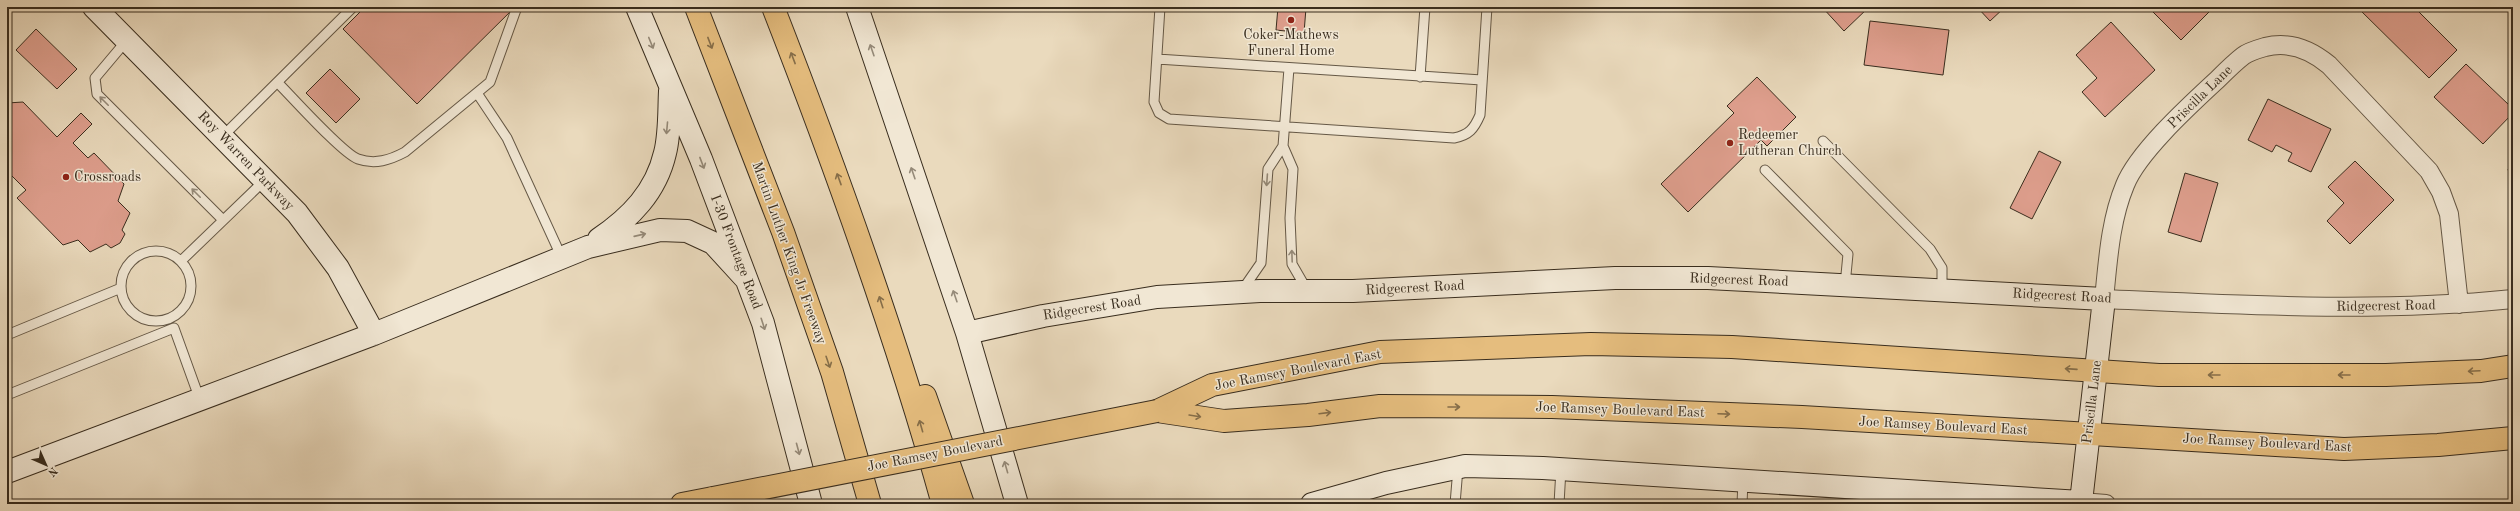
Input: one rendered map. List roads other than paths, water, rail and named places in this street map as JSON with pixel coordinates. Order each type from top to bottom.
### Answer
[{"type":"highway","name":"Martin Luther King Jr Freeway","points":[[696,7],[782,232],[832,372],[870,504]]},
{"type":"highway","points":[[774,7],[858,232],[898,348],[943,504]]},
{"type":"highway","name":"Joe Ramsey Boulevard East","points":[[1157,411],[1212,385],[1380,352],[1591,344],[1716,347],[2159,375],[2386,375],[2481,371],[2513,366]]},
{"type":"highway","points":[[898,348],[929,403],[963,504]]},
{"type":"highway","name":"Joe Ramsey Boulevard East","points":[[1157,411],[1224,421],[1308,415],[1380,406],[1552,407],[1810,418],[2344,449],[2438,445],[2513,438]]},
{"type":"highway","name":"Joe Ramsey Boulevard","points":[[682,504],[1157,411]]},
{"type":"street","name":"Roy Warren Parkway","points":[[94,7],[266,179],[320,240],[338,268],[374,334]]},
{"type":"street","name":"I-30 Frontage Road","points":[[637,7],[670,90],[701,159],[763,323],[811,504]]},
{"type":"street","points":[[857,7],[968,333],[1017,504]]},
{"type":"street","name":"Priscilla Lane","points":[[2081,502],[2110,242],[2124,186],[2133,170],[2181,112],[2243,56],[2264,47],[2278,45],[2297,47],[2315,54],[2329,65],[2429,171],[2449,214],[2459,304]]},
{"type":"street","points":[[588,247],[624,222],[649,193],[665,153],[670,90]]},
{"type":"street","points":[[7,472],[374,334],[588,247],[660,230],[687,231],[713,243],[745,278]]},
{"type":"street","name":"Ridgecrest Road","points":[[968,333],[1043,316],[1157,297],[1240,293],[1353,291],[1615,278],[1708,278],[2288,308],[2398,307],[2459,304],[2513,299]]},
{"type":"street","points":[[1312,504],[1386,483],[1458,468],[1560,469],[1743,481],[1884,497],[2081,502],[2106,504]]},
{"type":"lane","points":[[223,136],[353,7]]},
{"type":"lane","points":[[278,83],[343,149],[356,159],[372,162],[390,160],[405,152],[490,82],[495,73],[517,7]]},
{"type":"lane","points":[[1160,7],[1154,102],[1159,113],[1168,119],[1454,138],[1467,135],[1474,127],[1480,115],[1487,7]]},
{"type":"lane","points":[[1420,77],[1425,7]]},
{"type":"lane","points":[[127,40],[95,78],[97,94],[223,220]]},
{"type":"lane","points":[[1157,59],[1482,80]]},
{"type":"lane","points":[[1240,293],[1253,277],[1261,262],[1268,169],[1283,146],[1290,68]]},
{"type":"lane","points":[[478,92],[506,138],[562,258]]},
{"type":"lane","points":[[1823,142],[1930,249],[1942,268],[1942,290]]},
{"type":"lane","points":[[1283,146],[1293,169],[1290,218],[1292,264],[1307,291]]},
{"type":"lane","points":[[1765,170],[1848,254],[1845,285]]},
{"type":"lane","points":[[181,261],[266,179]]},
{"type":"lane","points":[[165,251],[181,261],[187,268],[191,287],[185,306],[170,318],[161,320],[142,318],[127,306],[121,288],[125,270],[130,262],[146,252],[165,251]]},
{"type":"lane","points":[[7,335],[121,288]]},
{"type":"lane","points":[[170,318],[200,400]]},
{"type":"lane","points":[[7,395],[174,328]]},
{"type":"lane","points":[[1455,504],[1458,468]]},
{"type":"lane","points":[[1559,504],[1560,469]]},
{"type":"lane","points":[[1742,504],[1743,481]]},
{"type":"place","name":"Coker-Mathews Funeral Home","points":[[1291,20]]},
{"type":"place","name":"Redeemer Lutheran Church","points":[[1730,143]]},
{"type":"place","name":"Crossroads","points":[[66,177]]}]
